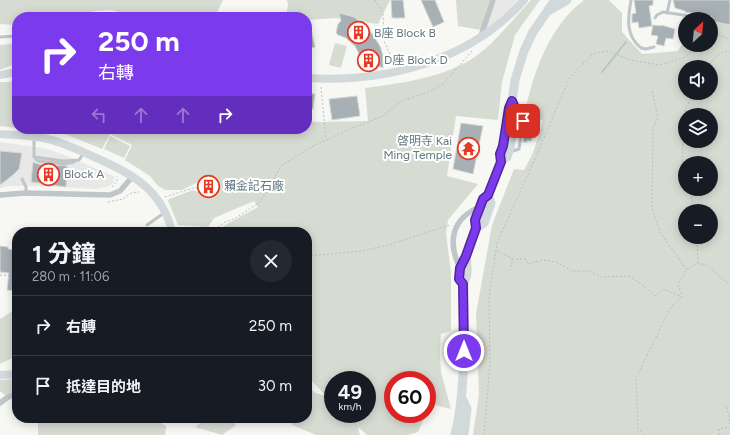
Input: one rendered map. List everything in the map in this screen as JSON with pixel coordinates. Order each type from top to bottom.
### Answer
[{"type":"main road","points":[[501,162],[500,154],[503,146],[509,108],[512,101],[515,80],[524,51],[533,32],[555,0]]},
{"type":"main road","points":[[548,11],[567,0]]},
{"type":"main road","points":[[463,284],[459,279],[460,268],[476,228],[475,220],[483,199],[488,195],[501,162],[506,157],[508,152],[516,110],[512,101]]},
{"type":"main road","points":[[476,228],[484,223],[491,203],[488,195]]},
{"type":"main road","points":[[455,435],[462,398],[464,351],[463,284],[468,270],[466,256]]},
{"type":"main road","points":[[462,398],[467,409],[464,435]]},
{"type":"street","points":[[481,37],[494,0]]},
{"type":"street","points":[[312,78],[373,76],[413,68],[442,59],[481,37],[500,23],[522,3]]},
{"type":"street","points":[[0,75],[12,73]]},
{"type":"street","points":[[0,134],[34,136],[56,142],[84,152],[121,169],[133,176],[149,189],[159,200],[166,212],[170,227]]},
{"type":"street","points":[[0,194],[26,193],[110,195],[120,192],[133,176]]},
{"type":"street","points":[[460,268],[455,257],[453,237],[459,222],[471,211],[480,207]]},
{"type":"street","points":[[0,375],[12,374]]},
{"type":"street","points":[[0,403],[8,396],[12,395]]},
{"type":"lane","points":[[631,0],[627,21],[631,37],[641,48],[646,49],[654,47]]},
{"type":"lane","points":[[667,12],[670,0]]},
{"type":"lane","points":[[655,18],[660,13],[667,12],[678,14]]},
{"type":"lane","points":[[0,37],[12,36]]},
{"type":"lane","points":[[34,136],[34,157],[64,161],[79,160],[84,152]]},
{"type":"lane","points":[[22,179],[26,187],[26,193]]},
{"type":"lane","points":[[145,226],[166,212]]},
{"type":"path","points":[[375,0],[383,13],[384,41],[394,64]]},
{"type":"path","points":[[718,34],[730,40]]},
{"type":"path","points":[[219,227],[225,222],[234,220],[259,203],[281,166],[304,151],[326,140],[381,117],[402,101],[430,91],[443,84],[473,50]]},
{"type":"path","points":[[484,435],[490,364],[489,297],[497,243],[570,76],[592,54],[608,51],[630,60],[659,65],[686,57],[690,52]]},
{"type":"path","points":[[713,60],[723,52],[730,51]]},
{"type":"path","points":[[320,79],[326,140]]},
{"type":"path","points":[[652,91],[658,117],[653,128],[652,209],[660,232],[686,270]]},
{"type":"path","points":[[159,200],[175,193],[197,188]]},
{"type":"path","points":[[312,256],[362,251],[388,245],[459,222]]},
{"type":"path","points":[[697,244],[698,263]]},
{"type":"path","points":[[496,251],[512,259],[526,259],[528,264],[542,260],[556,262],[572,271],[589,271],[602,277],[628,276],[640,283],[655,296],[663,289],[682,296]]},
{"type":"path","points":[[510,270],[512,259]]},
{"type":"path","points":[[682,296],[678,285],[686,270],[698,263],[708,266],[726,282],[730,283]]},
{"type":"path","points":[[0,275],[12,276]]},
{"type":"path","points":[[644,435],[638,428],[636,378],[671,307],[682,296]]},
{"type":"path","points":[[727,407],[730,424]]},
{"type":"path","points":[[719,435],[719,429],[730,427]]},
{"type":"shaded area","points":[[0,0],[223,0],[217,12],[119,12],[110,10],[91,12],[12,12],[12,25],[0,24]]},
{"type":"shaded area","points":[[287,0],[390,0],[378,24],[336,18],[312,20],[312,12],[287,12]]},
{"type":"shaded area","points":[[456,0],[491,0],[481,30],[458,26]]},
{"type":"shaded area","points":[[496,0],[517,0],[515,4],[485,31]]},
{"type":"shaded area","points":[[531,0],[540,0],[515,35],[502,82],[498,120],[456,116],[447,176],[478,184],[448,220],[446,233],[451,273],[451,331],[441,334],[440,353],[441,372],[451,409],[436,405],[436,371],[384,371],[384,423],[422,423],[418,432],[408,435],[367,435],[358,427],[360,435],[316,435],[292,425],[291,423],[312,423],[312,390],[324,395],[324,423],[376,423],[376,371],[324,371],[324,394],[312,381],[312,227],[223,227],[258,207],[254,201],[214,218],[208,227],[178,225],[168,201],[169,199],[193,190],[208,192],[218,189],[216,179],[196,183],[182,190],[166,190],[158,186],[150,176],[125,160],[132,145],[110,134],[312,134],[312,121],[368,121],[365,88],[396,84],[429,77],[459,66],[485,49]]},
{"type":"shaded area","points":[[584,0],[609,0],[622,13],[622,32],[642,54],[678,51],[718,52],[718,22],[730,24],[730,435],[473,435],[479,394],[476,314],[492,225],[514,169],[524,170],[533,153],[543,121],[526,107],[534,77],[546,48],[562,22],[572,10]]},
{"type":"shaded area","points":[[335,43],[347,46],[341,68],[329,65]]},
{"type":"shaded area","points":[[12,44],[12,65],[0,70],[0,45]]},
{"type":"shaded area","points":[[12,81],[12,127],[0,126],[0,82]]},
{"type":"shaded area","points":[[65,134],[110,134],[102,149]]},
{"type":"shaded area","points":[[110,136],[130,146],[124,158],[104,149]]},
{"type":"shaded area","points":[[0,142],[43,148],[65,155],[115,177],[113,183],[107,187],[95,189],[40,186],[9,186],[0,188]]},
{"type":"shaded area","points":[[12,311],[12,358],[0,364],[0,319]]},
{"type":"shaded area","points":[[12,379],[12,393],[5,395],[0,391],[0,380]]},
{"type":"shaded area","points":[[38,423],[161,423],[166,426],[165,435],[38,435]]},
{"type":"shaded area","points":[[200,423],[234,423],[236,425],[222,435],[195,427]]},
{"type":"building","points":[[391,0],[403,0],[405,18],[392,18]]},
{"type":"building","points":[[421,0],[435,0],[444,22],[433,27]]},
{"type":"building","points":[[634,0],[653,0],[653,5],[649,6],[652,26],[639,28],[638,22],[632,23],[632,14],[636,13]]},
{"type":"building","points":[[673,0],[730,0],[730,25],[718,22],[718,12],[685,12],[675,8]]},
{"type":"building","points":[[339,13],[354,17],[369,29],[380,46],[383,55],[383,68],[376,65],[372,68],[361,67],[360,56],[355,46],[346,38],[336,33],[338,24],[341,21]]},
{"type":"building","points":[[653,25],[661,25],[675,29],[673,39],[666,38],[664,46],[656,44],[658,36],[651,35]]},
{"type":"building","points":[[312,34],[315,47],[312,48]]},
{"type":"building","points":[[312,94],[315,94],[312,109]]},
{"type":"building","points":[[357,96],[360,116],[332,120],[329,99]]},
{"type":"building","name":"啓明寺 Kai Ming Temple","points":[[461,123],[483,126],[473,174],[453,169]]},
{"type":"building","points":[[525,125],[534,127],[531,141],[527,140],[527,142],[523,142]]},
{"type":"building","points":[[0,151],[22,153],[19,169],[0,185]]},
{"type":"building","name":"Block A","points":[[33,162],[38,164],[67,166],[66,187],[31,182]]},
{"type":"building","name":"賴金記石廠","points":[[215,181],[216,189],[201,192],[200,184]]},
{"type":"building","points":[[0,246],[8,247],[8,249],[12,249],[12,290],[7,290],[9,273],[0,272]]},
{"type":"waterway","points":[[602,72],[626,42]]},
{"type":"place","name":"B座 Block B","points":[[359,33]]},
{"type":"place","name":"D座 Block D","points":[[368,60]]},
{"type":"place","name":"啓明寺 Kai Ming Temple","points":[[468,148]]},
{"type":"place","name":"Block A","points":[[49,174]]},
{"type":"place","name":"賴金記石廠","points":[[208,186]]},
{"type":"route","points":[[464,351],[463,284],[459,279],[460,268],[476,228],[475,220],[483,199],[488,195],[501,162],[500,154],[503,146],[509,108],[512,101],[516,110],[514,116],[523,121]]}]
